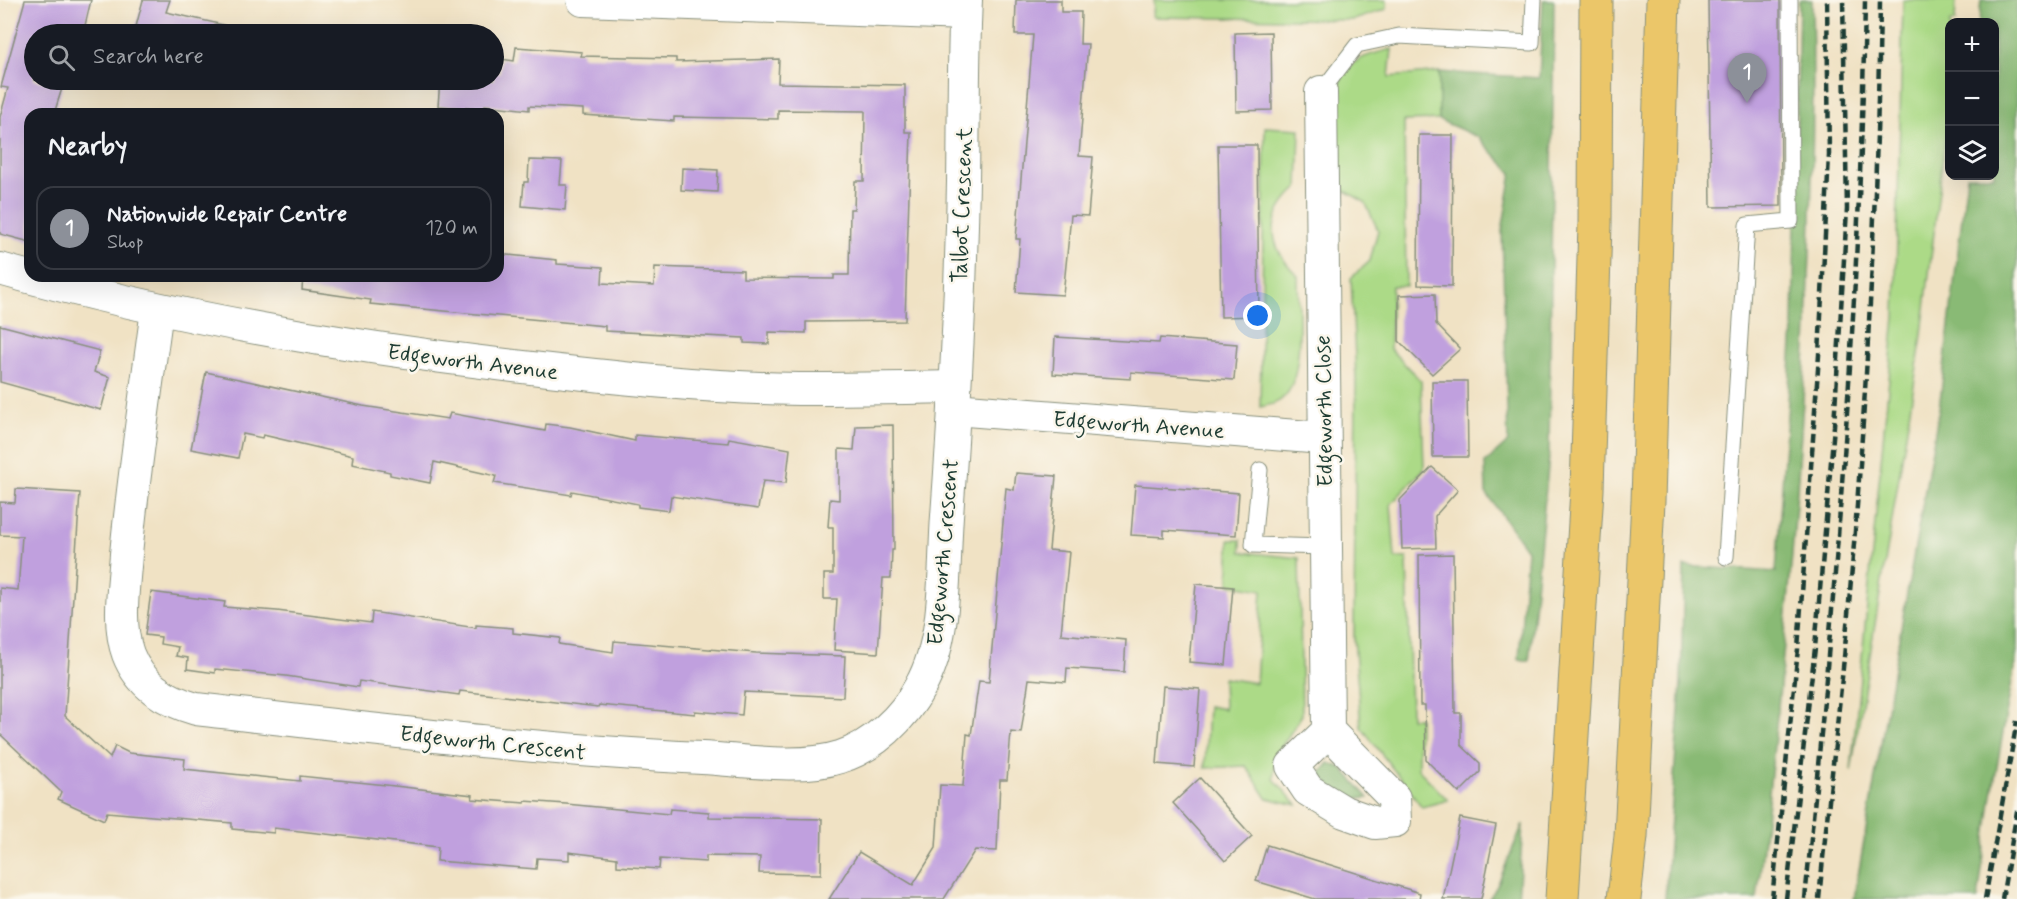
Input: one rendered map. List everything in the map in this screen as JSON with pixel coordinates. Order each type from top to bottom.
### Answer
[{"type":"highway","points":[[1562,899],[1587,490],[1596,224],[1596,0]]},
{"type":"highway","points":[[1624,899],[1632,836],[1648,501],[1663,0]]},
{"type":"street","points":[[584,0],[965,7]]},
{"type":"street","name":"Talbot Crescent","points":[[955,398],[963,183],[965,7]]},
{"type":"street","name":"Edgeworth Close","points":[[1321,92],[1328,731]]},
{"type":"street","name":"Edgeworth Avenue","points":[[0,269],[24,276]]},
{"type":"street","name":"Edgeworth Avenue","points":[[45,282],[157,310],[398,353],[613,378],[955,398],[1323,438]]},
{"type":"street","name":"Edgeworth Crescent","points":[[157,310],[131,496],[124,584],[124,633],[128,653],[150,687],[171,702],[195,709],[448,738],[611,753],[788,762],[839,757],[870,741],[903,712],[921,686],[932,658],[938,629],[955,398]]},
{"type":"lane","points":[[1321,92],[1358,45],[1399,36],[1532,43],[1534,0]]},
{"type":"lane","points":[[1726,557],[1747,225],[1791,221],[1790,0]]},
{"type":"lane","points":[[1260,470],[1253,546],[1325,547]]},
{"type":"green space","points":[[1154,0],[1387,0],[1387,9],[1354,20],[1153,17]]},
{"type":"green space","points":[[1543,0],[1554,0],[1549,457],[1529,661],[1519,659],[1527,550],[1486,493],[1485,463],[1508,442],[1502,231],[1512,173],[1478,137],[1439,120],[1439,72],[1539,78]]},
{"type":"green space","points":[[1799,0],[1812,0],[1813,113],[1806,338],[1791,563],[1757,899],[1665,899],[1681,683],[1684,566],[1776,572],[1793,329]]},
{"type":"green space","points":[[1903,0],[1956,0],[1955,18],[1945,18],[1945,140],[1921,342],[1851,771],[1895,317]]},
{"type":"green space","points":[[1981,0],[2017,0],[2017,652],[1991,801],[1978,899],[1854,899],[1939,409],[1967,180],[1999,180],[1999,18],[1979,18]]},
{"type":"green space","points":[[1392,49],[1389,77],[1439,72],[1439,120],[1404,121],[1406,286],[1392,286],[1390,349],[1421,381],[1424,469],[1391,504],[1395,558],[1407,558],[1411,718],[1419,718],[1418,769],[1448,800],[1422,807],[1361,727],[1354,638],[1356,378],[1351,278],[1370,261],[1378,230],[1365,202],[1338,187],[1338,94],[1343,74],[1348,68],[1364,57]]},
{"type":"green space","points":[[1265,127],[1300,129],[1298,188],[1280,210],[1275,221],[1274,232],[1280,254],[1298,276],[1299,339],[1298,356],[1291,386],[1280,401],[1260,407]]},
{"type":"green space","points":[[1229,540],[1241,540],[1241,552],[1299,558],[1302,715],[1275,757],[1274,779],[1297,805],[1267,798],[1246,766],[1205,768],[1208,706],[1224,709],[1223,678],[1256,683],[1262,590],[1229,584]]},
{"type":"green space","points":[[1329,763],[1342,768],[1369,798],[1347,796],[1330,786],[1319,775]]},
{"type":"green space","points":[[1523,824],[1518,899],[1489,899],[1497,886]]},
{"type":"building","points":[[25,0],[91,0],[85,24],[24,24],[24,90],[61,90],[56,108],[24,108],[24,240],[0,234],[0,117],[8,88],[1,87]]},
{"type":"building","points":[[143,0],[170,0],[166,12],[220,24],[137,24]]},
{"type":"building","points":[[1016,0],[1061,0],[1061,12],[1081,12],[1080,44],[1088,44],[1079,156],[1093,157],[1088,216],[1071,215],[1063,295],[1016,292],[1020,239],[1016,239],[1033,35],[1015,35]]},
{"type":"building","points":[[1708,0],[1780,0],[1781,206],[1711,207]]},
{"type":"building","points":[[1271,32],[1272,110],[1236,111],[1235,33]]},
{"type":"building","points":[[516,47],[582,52],[581,56],[676,58],[676,62],[779,59],[778,83],[905,85],[905,132],[911,132],[905,321],[806,322],[806,333],[769,332],[769,344],[744,343],[744,338],[605,331],[605,326],[370,304],[371,300],[302,290],[303,282],[504,282],[504,255],[557,260],[557,264],[603,267],[602,283],[654,286],[655,267],[743,270],[743,278],[834,279],[834,275],[849,275],[850,209],[854,209],[855,181],[864,181],[865,111],[778,110],[778,119],[674,117],[674,121],[583,115],[583,109],[529,106],[529,110],[485,105],[484,108],[438,106],[439,90],[504,90],[504,59],[514,61]]},
{"type":"building","points":[[1419,135],[1453,135],[1452,286],[1418,285]]},
{"type":"building","points":[[1218,145],[1257,145],[1259,316],[1221,317]]},
{"type":"building","points":[[529,160],[562,161],[560,185],[567,185],[565,210],[522,206],[524,182],[528,182]]},
{"type":"building","points":[[682,168],[718,170],[717,192],[681,190]]},
{"type":"building","points":[[1435,294],[1436,324],[1460,349],[1432,374],[1399,341],[1399,295]]},
{"type":"building","points":[[0,325],[100,351],[94,372],[110,377],[101,410],[0,382]]},
{"type":"building","points":[[1055,337],[1159,343],[1160,338],[1237,344],[1234,380],[1131,372],[1131,379],[1053,374]]},
{"type":"building","points":[[206,372],[363,406],[448,419],[450,413],[545,431],[546,424],[570,427],[635,441],[635,435],[728,443],[729,438],[790,449],[786,483],[763,481],[758,509],[671,496],[669,511],[638,507],[638,504],[572,491],[571,495],[494,483],[496,476],[434,462],[430,483],[352,464],[353,456],[263,435],[262,438],[243,434],[238,458],[191,449]]},
{"type":"building","points":[[1432,381],[1467,381],[1468,457],[1433,457]]},
{"type":"building","points":[[893,425],[894,550],[892,550],[891,578],[883,578],[878,653],[834,650],[837,599],[824,599],[824,574],[833,574],[833,527],[828,527],[830,499],[839,500],[839,449],[854,450],[856,426]]},
{"type":"building","points":[[1432,467],[1458,490],[1435,516],[1436,548],[1402,549],[1400,500]]},
{"type":"building","points":[[1016,473],[1056,476],[1049,550],[1069,552],[1061,634],[1126,640],[1124,672],[1067,668],[1066,682],[1029,679],[1021,733],[1011,732],[1007,780],[1000,780],[997,851],[975,850],[944,899],[829,899],[859,852],[913,885],[936,848],[940,785],[963,786],[967,734],[971,735],[979,681],[989,682],[1006,488],[1014,490]]},
{"type":"building","points":[[1135,485],[1239,493],[1236,535],[1164,530],[1164,537],[1131,535]]},
{"type":"building","points":[[16,489],[80,493],[65,716],[110,758],[115,746],[129,753],[185,759],[184,769],[300,781],[300,776],[377,784],[473,795],[472,799],[566,804],[669,814],[670,809],[709,812],[709,817],[822,819],[821,874],[759,873],[760,857],[706,856],[706,862],[660,859],[659,869],[617,866],[617,858],[569,852],[569,860],[537,858],[536,869],[437,861],[438,847],[274,828],[274,833],[232,829],[232,823],[107,812],[104,820],[58,799],[61,792],[0,734],[0,588],[18,590],[22,536],[0,535],[0,502],[15,503]]},
{"type":"building","points":[[1453,554],[1455,713],[1461,713],[1461,745],[1480,763],[1480,772],[1459,793],[1426,760],[1425,705],[1420,705],[1419,555]]},
{"type":"building","points":[[1196,584],[1233,587],[1226,665],[1189,662]]},
{"type":"building","points":[[151,592],[225,602],[224,607],[371,623],[372,612],[476,628],[476,625],[513,628],[513,633],[560,638],[559,644],[613,652],[614,641],[756,653],[845,656],[843,697],[744,692],[742,715],[695,711],[695,714],[599,705],[598,707],[460,691],[459,695],[359,681],[358,687],[286,676],[215,669],[215,673],[187,669],[188,658],[176,656],[178,647],[160,644],[161,637],[145,635]]},
{"type":"building","points":[[1163,686],[1200,689],[1194,767],[1157,764]]},
{"type":"building","points":[[1200,778],[1252,836],[1225,861],[1173,803]]},
{"type":"building","points":[[1460,818],[1496,825],[1481,899],[1443,899]]},
{"type":"building","points":[[1267,845],[1420,893],[1419,899],[1315,899],[1256,881]]},
{"type":"railway","points":[[1772,899],[1798,649],[1819,355],[1829,155],[1827,0]]},
{"type":"railway","points":[[1786,899],[1815,648],[1834,426],[1847,209],[1843,0]]},
{"type":"railway","points":[[1805,899],[1836,563],[1852,338],[1865,0]]},
{"type":"railway","points":[[1819,899],[1845,647],[1864,405],[1873,243],[1880,0]]},
{"type":"railway","points":[[1985,899],[2017,721]]},
{"type":"railway","points":[[2002,899],[2017,811]]},
{"type":"place","name":"Nationwide Repair Centre","points":[[1747,103]]}]
